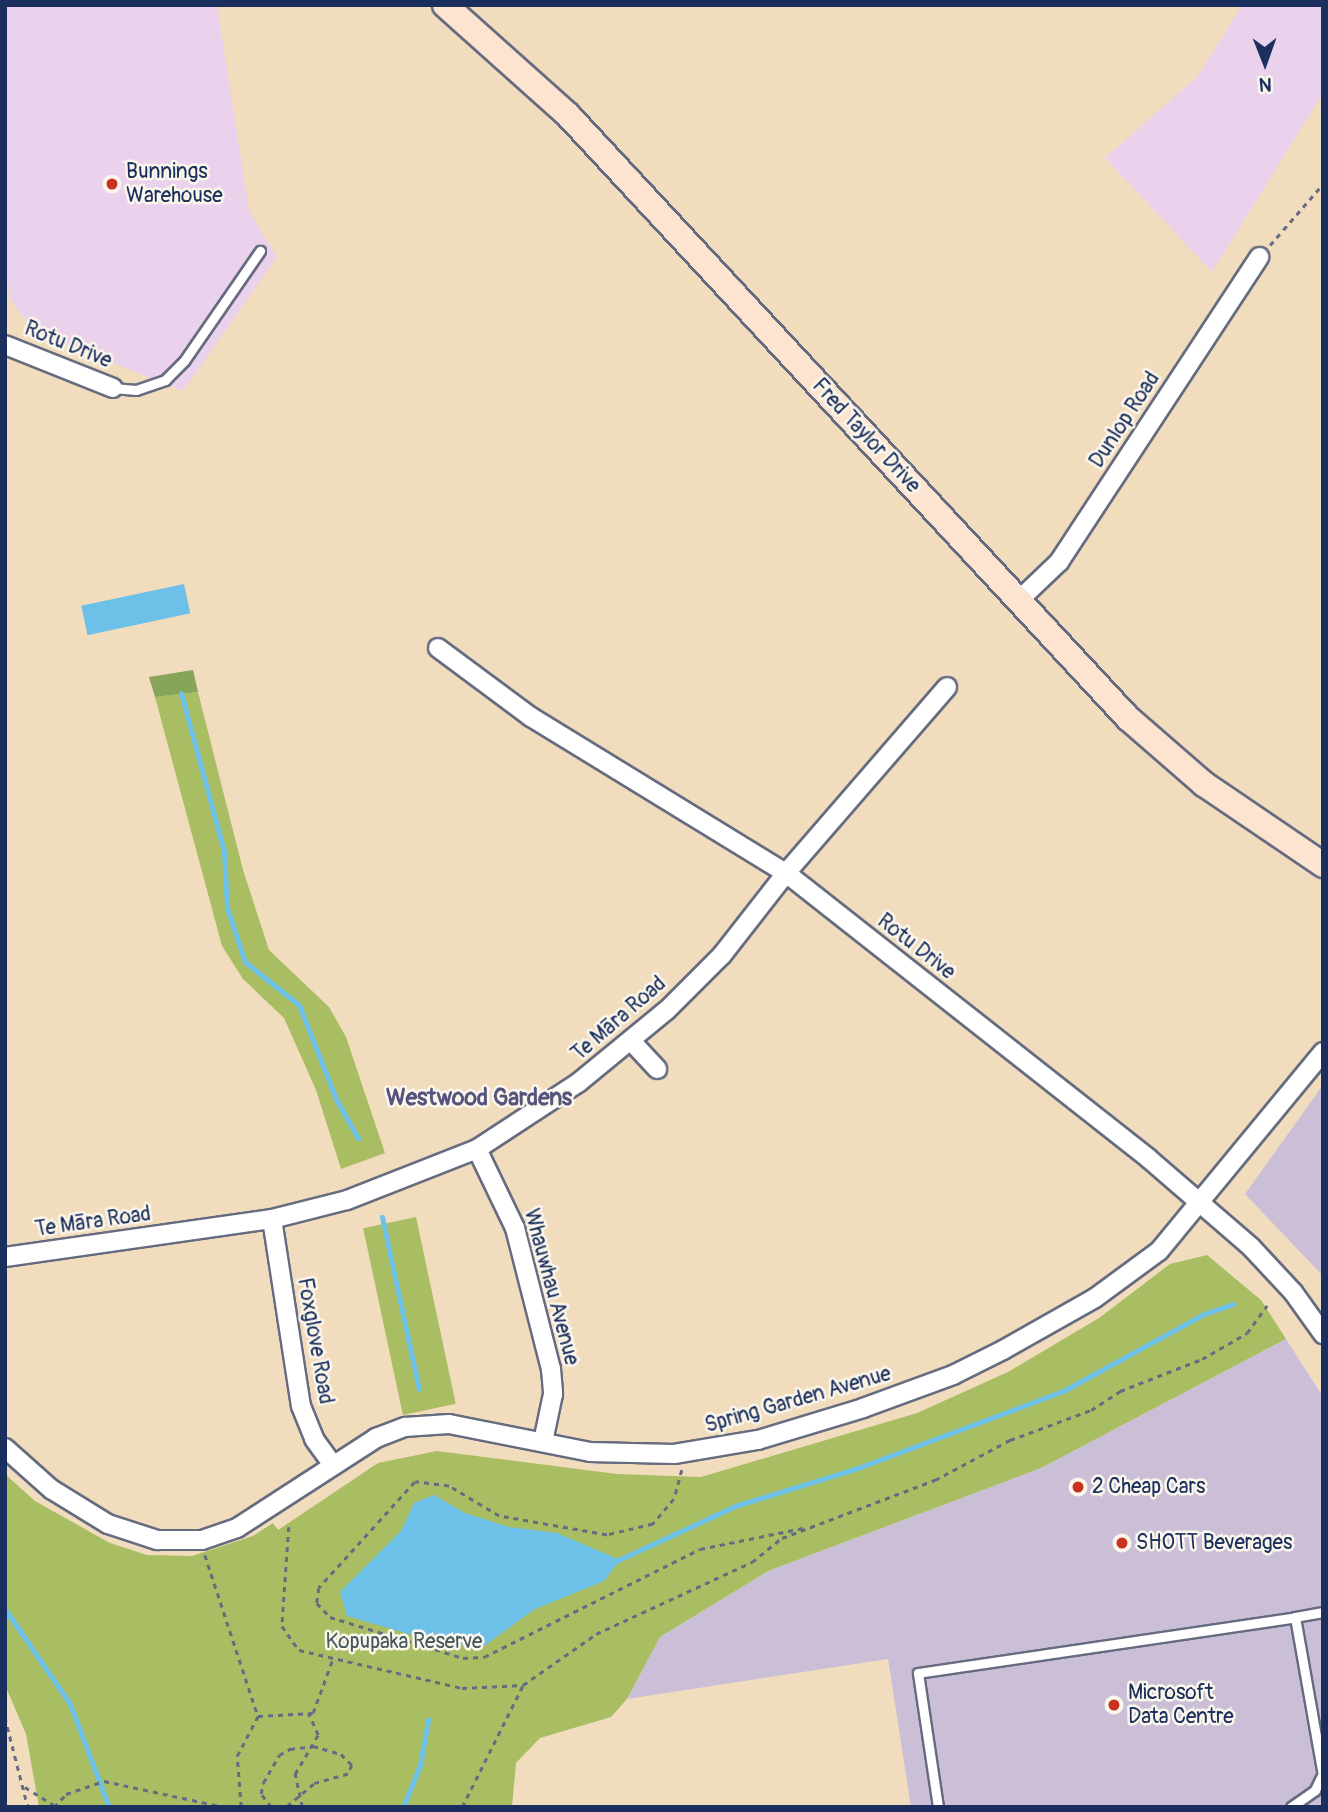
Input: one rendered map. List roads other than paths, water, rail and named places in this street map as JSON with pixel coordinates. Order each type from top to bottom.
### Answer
[{"type":"main road","name":"Fred Taylor Drive","points":[[445,5],[568,115],[1018,601],[1163,749],[1204,784],[1316,859]]},
{"type":"street","name":"Dunlop Road","points":[[1018,601],[1059,562],[1259,257]]},
{"type":"street","name":"Rotu Drive","points":[[5,345],[113,388]]},
{"type":"street","name":"Rotu Drive","points":[[439,648],[531,717],[786,873],[1201,1204],[1251,1247],[1293,1292],[1323,1334]]},
{"type":"street","name":"Te Māra Road","points":[[5,1257],[272,1219],[347,1200],[477,1149],[632,1042],[722,955],[786,873],[947,687]]},
{"type":"street","points":[[632,1042],[657,1069]]},
{"type":"street","name":"Spring Garden Avenue","points":[[5,1448],[77,1508],[117,1528],[157,1540],[202,1540],[237,1528],[376,1438],[426,1425],[449,1424],[590,1452],[640,1455],[718,1449],[908,1393],[1003,1350],[1095,1298],[1159,1251],[1201,1204],[1323,1052]]},
{"type":"street","name":"Whauwhau Avenue","points":[[477,1149],[515,1228],[551,1369],[553,1394],[543,1443]]},
{"type":"street","name":"Foxglove Road","points":[[272,1219],[301,1406],[314,1440],[332,1464]]},
{"type":"lane","points":[[113,388],[136,390],[164,380],[184,361],[260,251]]},
{"type":"lane","points":[[938,1807],[918,1673],[1323,1612]]},
{"type":"lane","points":[[1291,1807],[1315,1790],[1322,1776],[1295,1616]]},
{"type":"water","points":[[184,584],[190,613],[88,635],[81,606]]},
{"type":"water","points":[[434,1495],[465,1513],[509,1527],[557,1533],[620,1560],[604,1581],[535,1609],[484,1646],[439,1643],[347,1616],[340,1592],[401,1531],[414,1503]]},
{"type":"waterway","points":[[181,693],[224,851],[227,908],[245,962],[299,1005],[336,1099],[358,1138]]},
{"type":"waterway","points":[[382,1217],[419,1389]]},
{"type":"waterway","points":[[614,1562],[735,1506],[858,1468],[1065,1390],[1204,1314],[1233,1304]]},
{"type":"waterway","points":[[5,1609],[70,1704],[109,1807]]},
{"type":"waterway","points":[[403,1807],[420,1765],[428,1720]]},
{"type":"place","name":"Bunnings Warehouse","points":[[112,184]]},
{"type":"place","name":"2 Cheap Cars","points":[[1078,1487]]},
{"type":"place","name":"SHOTT Beverages","points":[[1122,1543]]},
{"type":"place","name":"Microsoft Data Centre","points":[[1114,1705]]},
{"type":"district","name":"Westwood Gardens","points":[[479,1098]]},
{"type":"park label","name":"Kopupaka Reserve","points":[[404,1642]]}]
